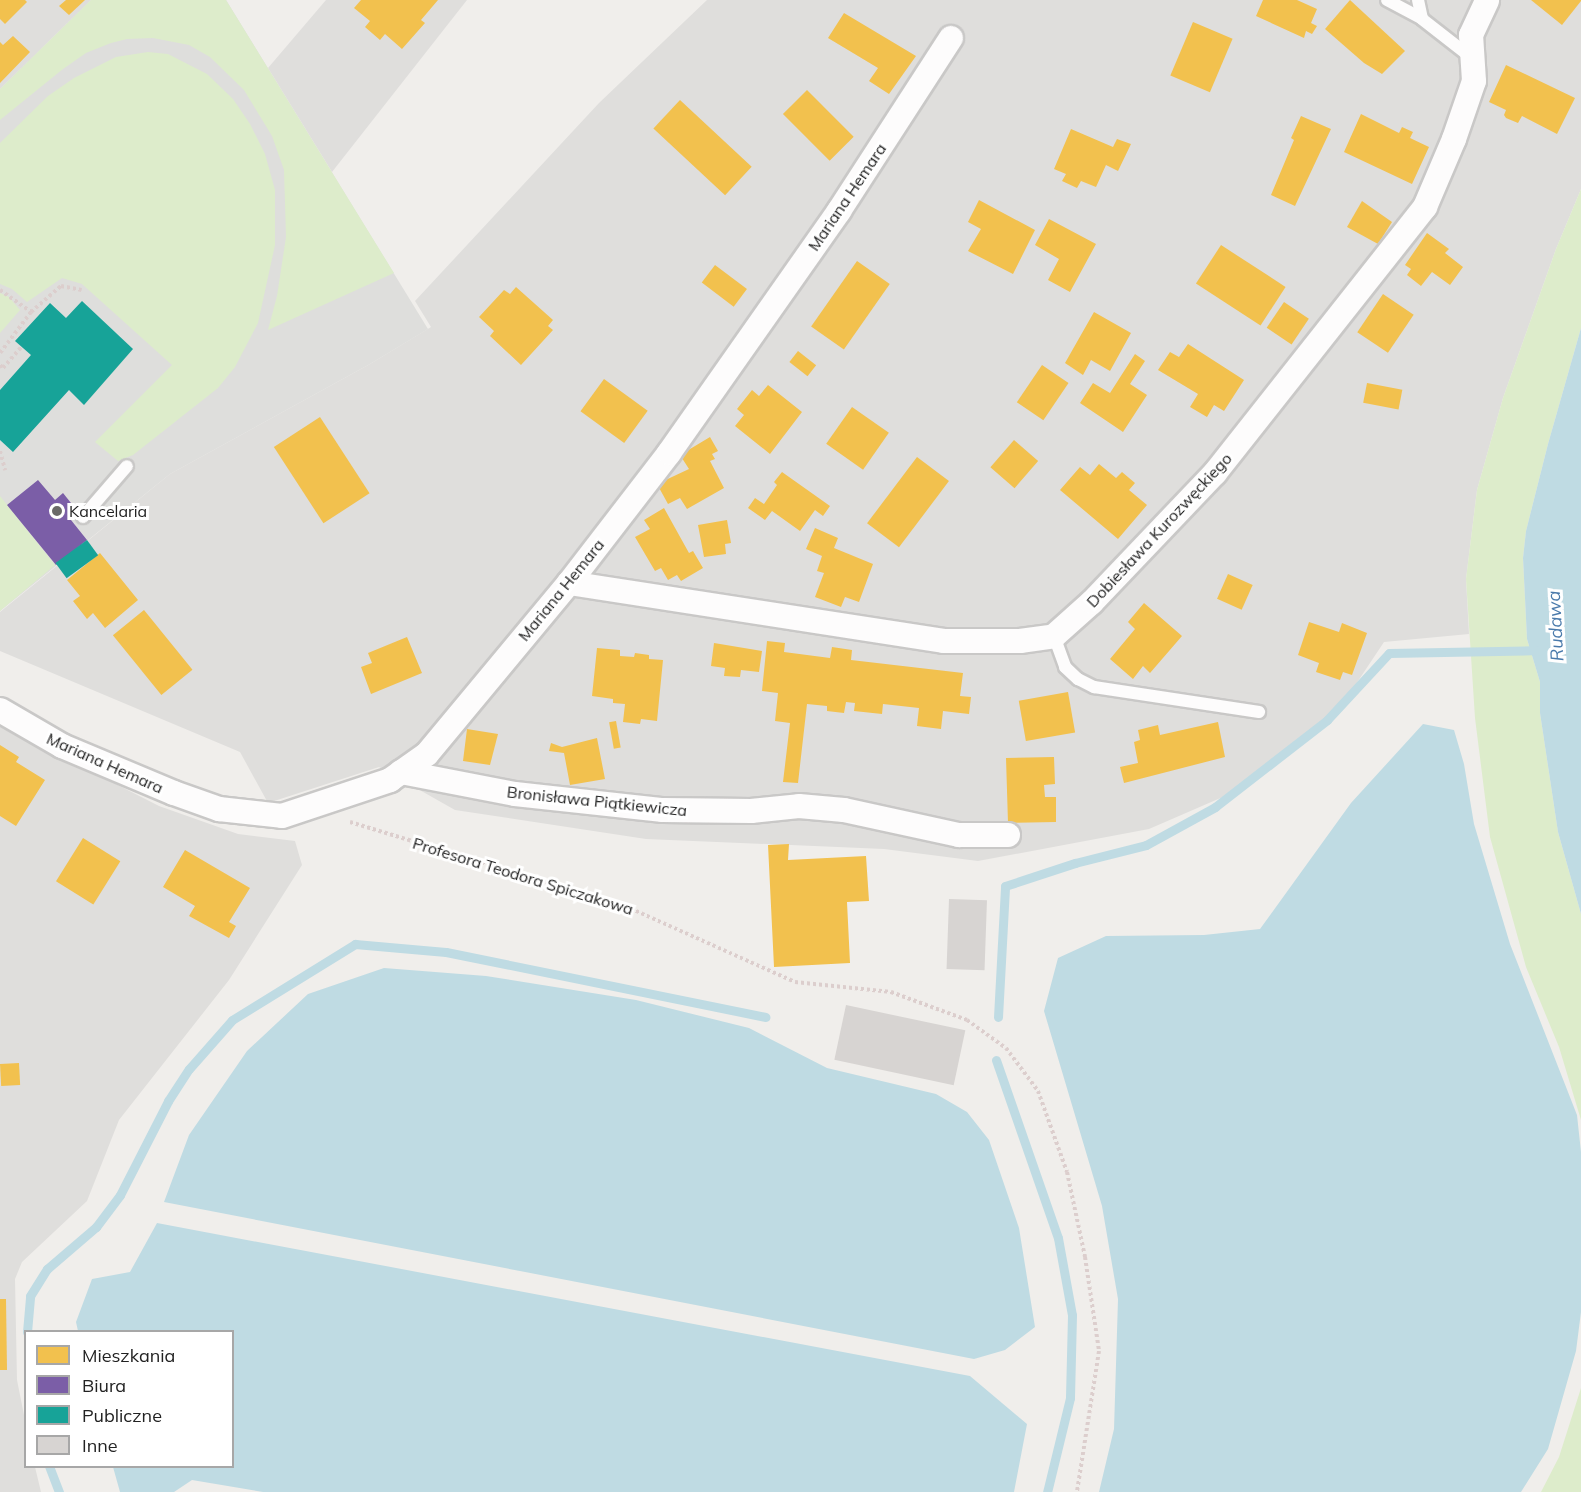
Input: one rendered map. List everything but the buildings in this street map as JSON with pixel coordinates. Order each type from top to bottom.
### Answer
[{"type":"street","name":"Dobiesława Kurozwęckiego","points":[[1054,636],[1092,602],[1215,473],[1425,207],[1454,139],[1474,81],[1471,35],[1487,0]]},
{"type":"street","name":"Mariana Hemara","points":[[0,711],[62,746],[174,794],[219,809],[282,816],[390,780],[427,754],[569,583],[735,362],[839,211],[951,38]]},
{"type":"street","points":[[569,583],[944,640],[1020,641],[1054,636]]},
{"type":"street","name":"Bronisława Piątkiewicza","points":[[401,772],[515,794],[663,810],[751,811],[799,806],[844,810],[959,835],[1008,835]]},
{"type":"lane","points":[[1387,0],[1422,20],[1473,59]]},
{"type":"lane","points":[[1418,0],[1422,20]]},
{"type":"lane","points":[[83,517],[127,466]]},
{"type":"lane","points":[[1054,636],[1065,667],[1078,679],[1094,687],[1259,712]]},
{"type":"path","points":[[0,353],[31,312],[61,286],[82,290]]},
{"type":"path","points":[[0,290],[31,312]]},
{"type":"path","points":[[0,365],[3,368],[21,347]]},
{"type":"path","points":[[0,451],[4,470]]},
{"type":"path","name":"Profesora Teodora Spiczakowa","points":[[306,808],[625,906],[795,982],[891,992],[967,1020],[1006,1048],[1038,1091],[1067,1172],[1086,1257],[1099,1351],[1077,1492]]},
{"type":"shaded area","points":[[0,0],[91,0],[0,89]]},
{"type":"shaded area","points":[[91,0],[226,0],[428,329],[370,364],[170,474],[0,611],[0,89]]},
{"type":"shaded area","points":[[326,0],[467,0],[332,172],[268,68]]},
{"type":"shaded area","points":[[707,0],[1581,0],[1581,189],[1556,249],[1503,398],[1477,490],[1466,579],[1469,634],[1384,642],[1338,711],[1232,793],[1149,829],[978,861],[884,849],[646,839],[455,810],[379,767],[268,803],[240,752],[0,651],[0,612],[170,474],[370,364],[431,327],[415,301],[599,103]]},
{"type":"shaded area","points":[[0,725],[159,806],[238,834],[295,841],[302,865],[229,980],[119,1120],[87,1201],[22,1262],[15,1279],[17,1380],[24,1415],[24,1468],[35,1468],[41,1492],[0,1492]]},
{"type":"green space","points":[[91,0],[226,0],[394,273],[268,330],[277,296],[286,237],[284,170],[272,136],[244,90],[210,57],[189,45],[153,38],[127,39],[111,43],[86,53],[0,120],[0,89]]},
{"type":"green space","points":[[148,52],[168,54],[207,74],[233,99],[250,124],[265,154],[275,190],[275,245],[258,323],[235,367],[218,388],[133,455],[118,461],[95,442],[172,365],[82,284],[62,278],[27,302],[12,289],[0,284],[0,143],[48,96],[74,78],[116,57]]},
{"type":"green space","points":[[1581,189],[1581,328],[1526,531],[1523,558],[1527,639],[1540,682],[1540,713],[1558,832],[1581,914],[1581,1120],[1559,1047],[1526,967],[1490,837],[1475,718],[1466,579],[1477,490],[1503,398],[1556,249]]},
{"type":"green space","points":[[0,293],[9,297],[20,310],[0,333]]},
{"type":"green space","points":[[0,496],[55,565],[0,611]]},
{"type":"green space","points":[[1581,1388],[1581,1492],[1541,1492],[1559,1457]]},
{"type":"water","name":"Rudawa","points":[[1581,328],[1581,914],[1558,832],[1540,713],[1540,682],[1527,639],[1523,558],[1526,531]]},
{"type":"water","points":[[1423,724],[1454,730],[1464,764],[1474,824],[1510,944],[1577,1115],[1581,1152],[1581,1312],[1576,1351],[1548,1449],[1521,1492],[1099,1492],[1114,1429],[1118,1299],[1102,1206],[1044,1011],[1058,958],[1106,936],[1204,935],[1260,929],[1351,803]]},
{"type":"water","points":[[384,968],[486,976],[636,1000],[749,1028],[827,1068],[936,1094],[967,1112],[989,1140],[1019,1228],[1035,1327],[1005,1350],[974,1359],[164,1202],[189,1135],[247,1051],[308,994]]},
{"type":"water","points":[[157,1223],[970,1376],[1027,1424],[1014,1492],[263,1492],[192,1480],[174,1492],[120,1492],[113,1468],[234,1468],[234,1330],[78,1330],[76,1322],[92,1279],[130,1272]]},
{"type":"waterway","name":"Rudawa","points":[[998,1017],[1005,886],[1075,863],[1146,845],[1215,807],[1327,720],[1389,653],[1541,650]]},
{"type":"waterway","points":[[27,1330],[30,1296],[47,1269],[96,1227],[120,1195],[168,1101],[189,1069],[232,1020],[355,944],[446,952],[765,1017]]},
{"type":"waterway","points":[[996,1060],[1058,1238],[1072,1315],[1070,1398],[1047,1492]]},
{"type":"waterway","points":[[50,1468],[59,1492]]},
{"type":"place","name":"Kancelaria","points":[[57,511]]}]
